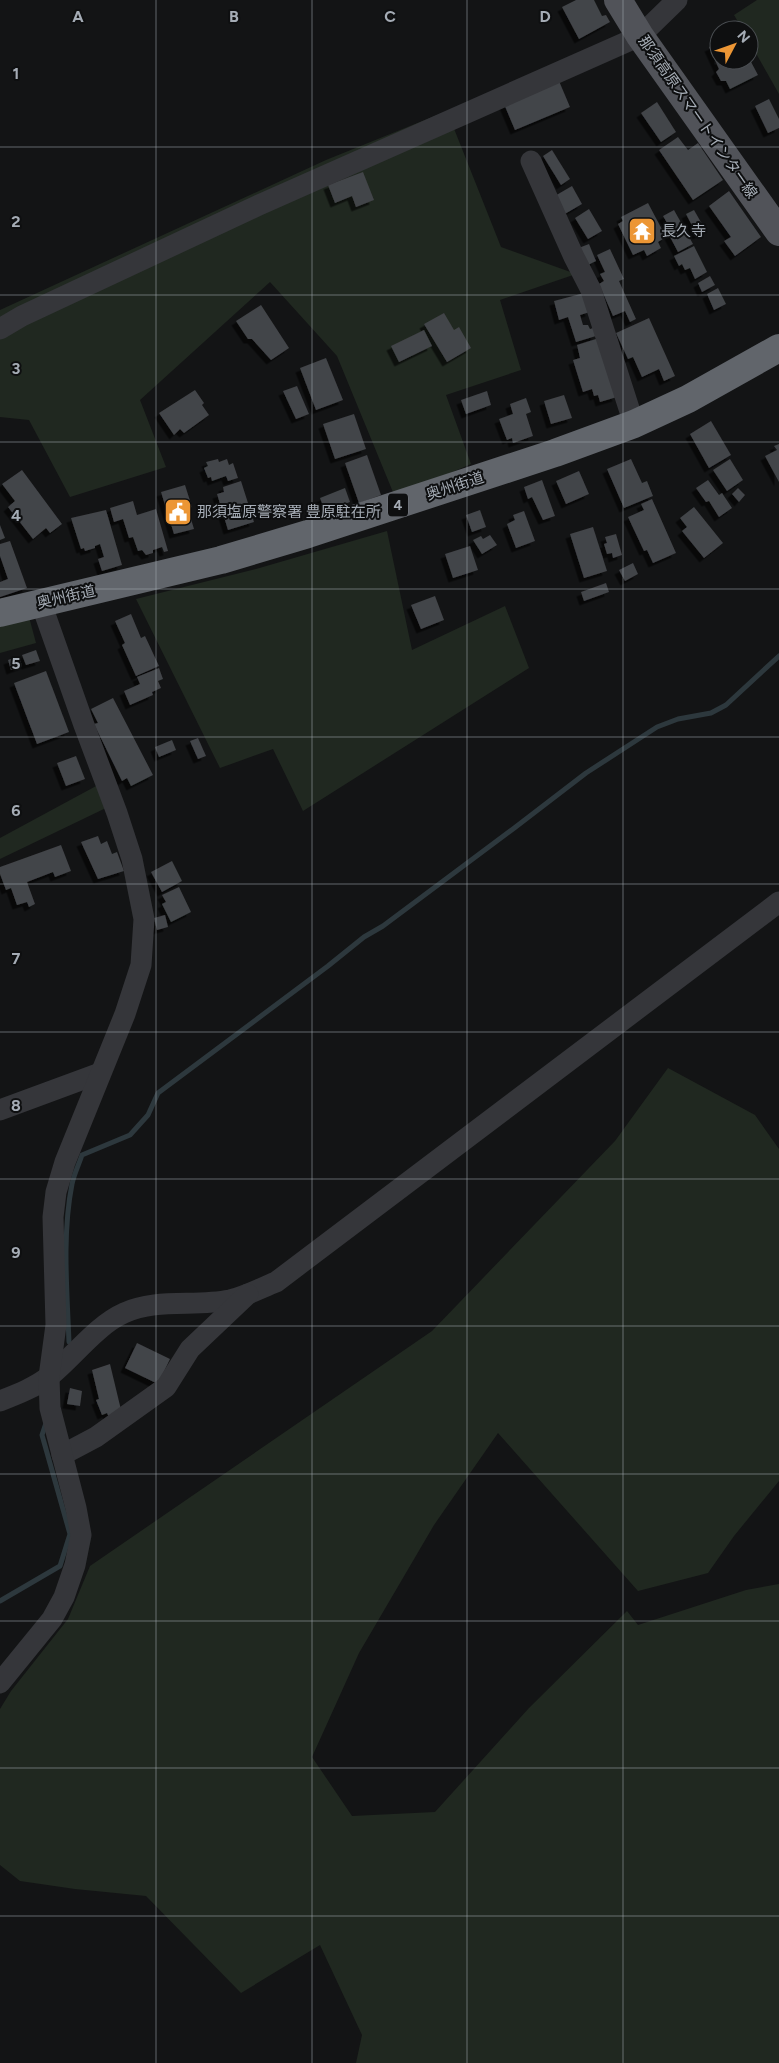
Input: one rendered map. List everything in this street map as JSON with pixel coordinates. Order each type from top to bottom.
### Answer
[{"type":"highway","name":"奥州街道","points":[[0,613],[221,560],[308,534],[555,453],[634,424],[724,380],[779,348]]},
{"type":"main road","name":"那須高原スマートインター線","points":[[618,0],[640,36],[779,232]]},
{"type":"street","points":[[0,329],[22,316],[259,205],[640,36],[677,0]]},
{"type":"street","points":[[531,161],[591,290],[634,424]]},
{"type":"street","points":[[0,1683],[52,1620],[64,1597],[75,1565],[81,1535],[76,1508],[50,1408],[49,1377],[56,1325],[53,1217],[56,1192],[65,1162],[125,1014],[141,965],[144,919],[132,859],[41,603]]},
{"type":"street","points":[[0,1401],[29,1389],[49,1377],[105,1324],[123,1313],[142,1306],[229,1300],[276,1282],[779,902]]},
{"type":"street","points":[[0,1110],[100,1074]]},
{"type":"street","points":[[62,1455],[96,1437],[166,1388],[190,1349],[248,1294]]},
{"type":"shaded area","points":[[757,0],[779,0],[779,94],[759,59],[759,20],[737,20],[734,15]]},
{"type":"shaded area","points":[[447,111],[501,247],[576,274],[500,300],[521,370],[446,395],[471,464],[395,497],[337,356],[270,282],[140,400],[166,467],[70,497],[29,420],[0,417],[0,310],[326,160]]},
{"type":"shaded area","points":[[387,531],[412,650],[505,606],[529,668],[303,811],[273,749],[220,768],[136,599],[256,569]]},
{"type":"shaded area","points":[[29,617],[36,643],[0,653],[0,624]]},
{"type":"shaded area","points":[[98,785],[108,807],[0,859],[0,838]]},
{"type":"shaded area","points":[[668,1068],[755,1115],[779,1149],[779,1481],[734,1536],[708,1573],[638,1591],[498,1433],[434,1525],[359,1653],[312,1757],[352,1816],[435,1812],[529,1708],[627,1611],[638,1625],[746,1590],[779,1584],[779,2063],[356,2063],[362,2035],[320,1945],[241,1993],[146,1896],[20,1881],[0,1865],[0,1709],[11,1691],[68,1619],[90,1566],[432,1331],[615,1141]]},
{"type":"building","points":[[576,0],[594,0],[602,16],[606,15],[610,22],[579,39],[562,7]]},
{"type":"building","points":[[718,70],[755,70],[758,75],[730,89],[726,81],[721,81],[716,72]]},
{"type":"building","points":[[559,81],[570,107],[515,130],[504,104]]},
{"type":"building","points":[[769,99],[779,119],[779,128],[768,133],[755,106]]},
{"type":"building","points":[[657,102],[676,132],[661,142],[641,113]]},
{"type":"building","points":[[678,137],[688,150],[698,143],[723,180],[693,200],[659,150]]},
{"type":"building","points":[[552,150],[570,179],[561,185],[543,156]]},
{"type":"building","points":[[363,172],[374,200],[356,207],[352,196],[335,203],[328,185]]},
{"type":"building","points":[[572,186],[582,204],[563,215],[553,197]]},
{"type":"building","points":[[729,191],[761,237],[735,256],[724,241],[731,237],[709,206]]},
{"type":"building","name":"長久寺","points":[[648,203],[666,237],[658,242],[661,248],[647,256],[644,250],[633,255],[618,224],[623,221],[621,217]]},
{"type":"building","points":[[589,209],[602,231],[588,239],[575,218]]},
{"type":"building","points":[[674,210],[693,244],[678,252],[669,235],[673,233],[663,216]]},
{"type":"building","points":[[694,210],[706,231],[697,235],[686,214]]},
{"type":"building","points":[[589,244],[596,261],[588,265],[576,249]]},
{"type":"building","points":[[694,246],[707,272],[695,279],[690,268],[685,270],[682,264],[679,266],[674,256]]},
{"type":"building","points":[[610,249],[624,279],[619,281],[636,319],[630,322],[625,311],[613,316],[599,284],[604,281],[600,274],[605,272],[597,255]]},
{"type":"building","points":[[710,276],[715,285],[702,292],[698,283]]},
{"type":"building","points":[[718,288],[726,304],[714,310],[707,294]]},
{"type":"building","points":[[584,293],[590,312],[580,315],[583,325],[588,325],[590,329],[593,328],[596,336],[576,342],[568,317],[559,320],[554,301]]},
{"type":"building","points":[[261,305],[289,348],[271,360],[252,339],[248,339],[236,321]]},
{"type":"building","points":[[444,313],[454,330],[459,327],[471,348],[447,362],[424,324]]},
{"type":"building","points":[[649,318],[675,376],[664,381],[659,369],[642,377],[633,357],[628,359],[616,333]]},
{"type":"building","points":[[424,330],[432,346],[399,362],[391,346]]},
{"type":"building","points":[[599,338],[617,397],[600,402],[598,395],[594,396],[592,389],[583,392],[573,360],[580,358],[577,345]]},
{"type":"building","points":[[326,358],[343,400],[316,410],[300,368]]},
{"type":"building","points":[[297,386],[309,414],[296,419],[283,391]]},
{"type":"building","points":[[195,390],[204,403],[202,405],[209,415],[184,433],[180,429],[174,435],[159,413]]},
{"type":"building","points":[[487,391],[491,405],[466,414],[461,400]]},
{"type":"building","points":[[564,395],[572,418],[551,424],[544,401]]},
{"type":"building","points":[[526,398],[531,412],[526,414],[533,436],[513,443],[512,438],[507,440],[499,419],[513,414],[510,404]]},
{"type":"building","points":[[354,414],[366,449],[335,459],[323,424]]},
{"type":"building","points":[[711,421],[731,455],[709,468],[690,434]]},
{"type":"building","points":[[779,444],[779,482],[765,456],[777,450],[774,446]]},
{"type":"building","points":[[367,455],[381,495],[359,503],[345,463]]},
{"type":"building","points":[[218,459],[219,462],[227,459],[229,465],[233,463],[238,478],[228,481],[226,476],[212,481],[211,477],[208,478],[204,468],[208,466],[206,462]]},
{"type":"building","points":[[631,459],[642,483],[647,481],[653,496],[624,508],[607,469]]},
{"type":"building","points":[[730,459],[743,480],[727,491],[713,470]]},
{"type":"building","points":[[22,470],[62,524],[50,533],[46,528],[33,539],[8,507],[15,501],[2,484]]},
{"type":"building","points":[[579,471],[589,494],[566,504],[556,481]]},
{"type":"building","points":[[542,480],[555,516],[543,520],[532,497],[528,499],[524,487]]},
{"type":"building","points":[[708,480],[719,495],[722,493],[732,508],[719,517],[709,501],[706,502],[696,488]]},
{"type":"building","points":[[241,481],[254,522],[228,530],[217,494],[224,492],[223,487]]},
{"type":"building","points":[[185,485],[192,507],[188,509],[194,529],[174,534],[161,492]]},
{"type":"building","points":[[345,488],[350,502],[325,511],[320,498]]},
{"type":"building","points":[[738,488],[745,495],[739,502],[732,494]]},
{"type":"building","points":[[652,499],[676,553],[653,563],[647,550],[644,551],[628,517],[644,510],[641,504]]},
{"type":"building","points":[[133,501],[137,515],[156,509],[168,551],[164,552],[162,547],[146,555],[142,550],[138,551],[133,537],[129,538],[123,519],[114,522],[110,508]]},
{"type":"building","points":[[694,507],[723,543],[704,558],[682,531],[687,527],[680,518]]},
{"type":"building","points":[[106,510],[122,565],[102,571],[98,559],[104,557],[100,544],[95,546],[95,548],[85,551],[84,548],[81,549],[71,518]]},
{"type":"building","points":[[480,510],[486,527],[472,532],[466,515]]},
{"type":"building","points":[[524,511],[535,541],[516,548],[507,524],[515,520],[513,515]]},
{"type":"building","points":[[0,525],[5,538],[0,540]]},
{"type":"building","points":[[593,527],[607,571],[584,578],[570,534]]},
{"type":"building","points":[[616,534],[622,555],[613,558],[612,553],[607,554],[604,544],[607,543],[605,537]]},
{"type":"building","points":[[490,535],[497,545],[482,554],[473,540],[481,536],[483,539]]},
{"type":"building","points":[[10,541],[27,588],[0,597],[0,582],[8,579],[0,556],[0,544]]},
{"type":"building","points":[[470,546],[478,570],[453,578],[445,554]]},
{"type":"building","points":[[633,563],[638,574],[625,581],[619,570]]},
{"type":"building","points":[[606,583],[609,592],[584,601],[581,592]]},
{"type":"building","points":[[435,596],[444,620],[421,629],[411,605]]},
{"type":"building","points":[[131,614],[141,638],[145,636],[159,666],[136,676],[122,645],[125,643],[115,621]]},
{"type":"building","points":[[36,650],[40,661],[26,665],[22,655]]},
{"type":"building","points":[[19,656],[22,666],[11,670],[8,660]]},
{"type":"building","points":[[159,668],[163,679],[158,681],[161,688],[152,692],[153,695],[130,705],[124,691],[140,684],[137,677]]},
{"type":"building","points":[[46,671],[69,732],[37,744],[14,683]]},
{"type":"building","points":[[113,698],[153,775],[131,786],[127,778],[122,781],[94,724],[98,723],[91,709]]},
{"type":"building","points":[[198,738],[206,756],[198,759],[190,741]]},
{"type":"building","points":[[172,740],[176,750],[159,757],[155,747]]},
{"type":"building","points":[[76,756],[85,779],[66,786],[57,763]]},
{"type":"building","points":[[98,836],[101,844],[107,841],[112,854],[117,852],[124,871],[98,879],[81,842]]},
{"type":"building","points":[[61,845],[71,871],[55,877],[53,872],[27,882],[35,904],[29,907],[27,902],[17,905],[11,888],[6,890],[0,874],[0,867]]},
{"type":"building","points":[[172,861],[182,881],[162,892],[151,872]]},
{"type":"building","points":[[179,887],[191,912],[171,922],[162,904],[166,902],[162,895]]},
{"type":"building","points":[[165,915],[168,927],[157,930],[154,918]]},
{"type":"building","points":[[137,1343],[170,1359],[158,1384],[125,1368]]},
{"type":"building","points":[[110,1364],[122,1414],[110,1420],[107,1413],[102,1415],[96,1400],[99,1399],[92,1370]]},
{"type":"building","points":[[70,1388],[82,1391],[80,1406],[67,1404]]},
{"type":"waterway","points":[[69,1342],[66,1263],[67,1223],[72,1184],[82,1155],[130,1135],[148,1115],[158,1093],[364,937],[383,926],[586,773],[657,727],[678,719],[711,713],[726,705],[779,656]]},
{"type":"waterway","points":[[0,1601],[60,1566],[70,1534],[42,1435],[46,1423]]},
{"type":"place","name":"長久寺","points":[[642,231]]},
{"type":"place","name":"那須塩原警察署 豊原駐在所","points":[[178,512]]}]
